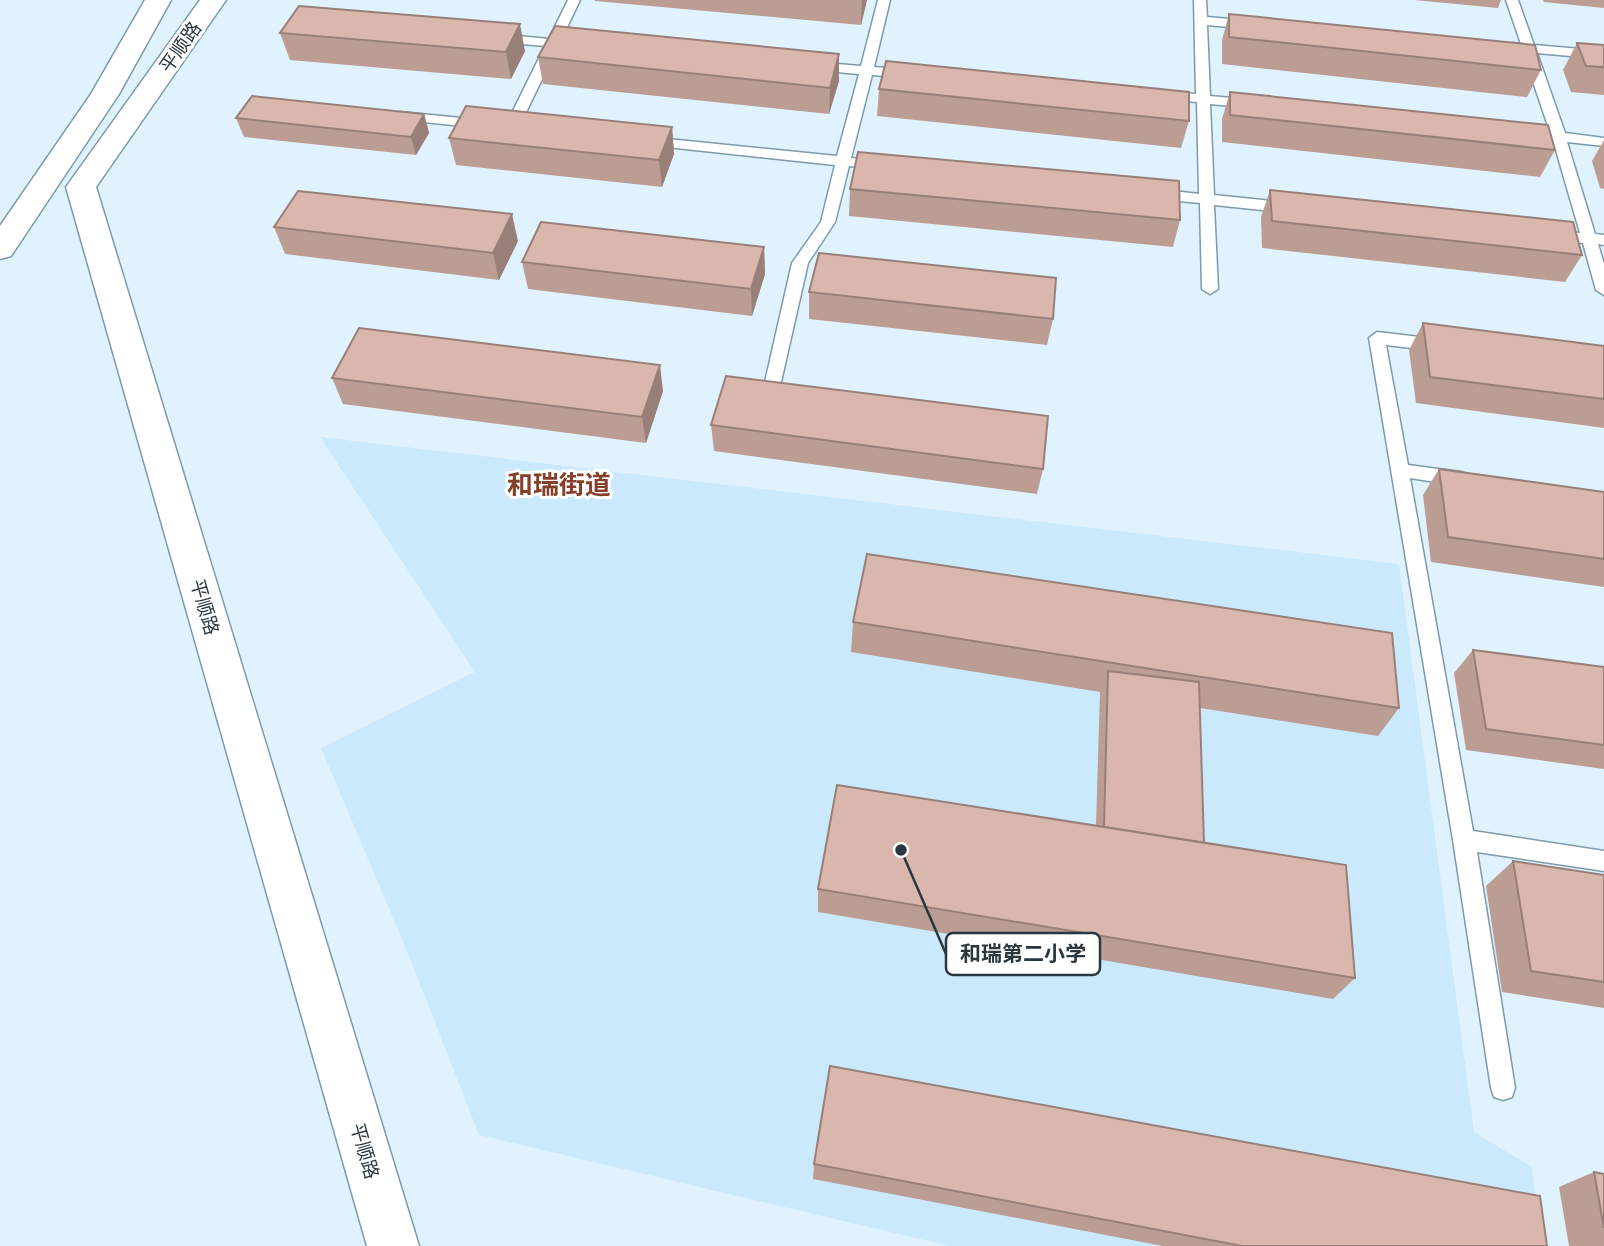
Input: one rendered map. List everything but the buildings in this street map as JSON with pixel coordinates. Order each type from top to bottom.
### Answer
[{"type":"street","points":[[0,249],[105,94],[158,0]]},
{"type":"street","name":"平顺路","points":[[213,0],[81,187],[393,1246]]},
{"type":"lane","points":[[382,114],[519,128],[553,43],[574,0]]},
{"type":"lane","points":[[773,382],[800,263],[828,222],[884,0]]},
{"type":"lane","points":[[1200,0],[1210,289]]},
{"type":"lane","points":[[1512,0],[1597,239],[1604,290]]},
{"type":"lane","points":[[1200,20],[1269,26]]},
{"type":"lane","points":[[487,37],[580,45]]},
{"type":"lane","points":[[1502,46],[1604,55]]},
{"type":"lane","points":[[799,64],[920,75]]},
{"type":"lane","points":[[1149,94],[1271,106]]},
{"type":"lane","points":[[1518,132],[1604,142]]},
{"type":"lane","points":[[636,140],[898,167]]},
{"type":"lane","points":[[1141,192],[1303,209]]},
{"type":"lane","points":[[1535,233],[1597,239]]},
{"type":"lane","points":[[1457,347],[1377,338],[1464,840],[1503,1088]]},
{"type":"lane","points":[[1399,470],[1481,481]]},
{"type":"lane","points":[[1464,840],[1604,861]]},
{"type":"shaded area","points":[[320,437],[1399,564],[1474,1132],[1532,1167],[1542,1246],[950,1246],[479,1135],[407,951],[321,748],[475,672]]},
{"type":"place","name":"和瑞第二小学","points":[[901,850]]},
{"type":"district","name":"和瑞街道","points":[[559,485]]}]
